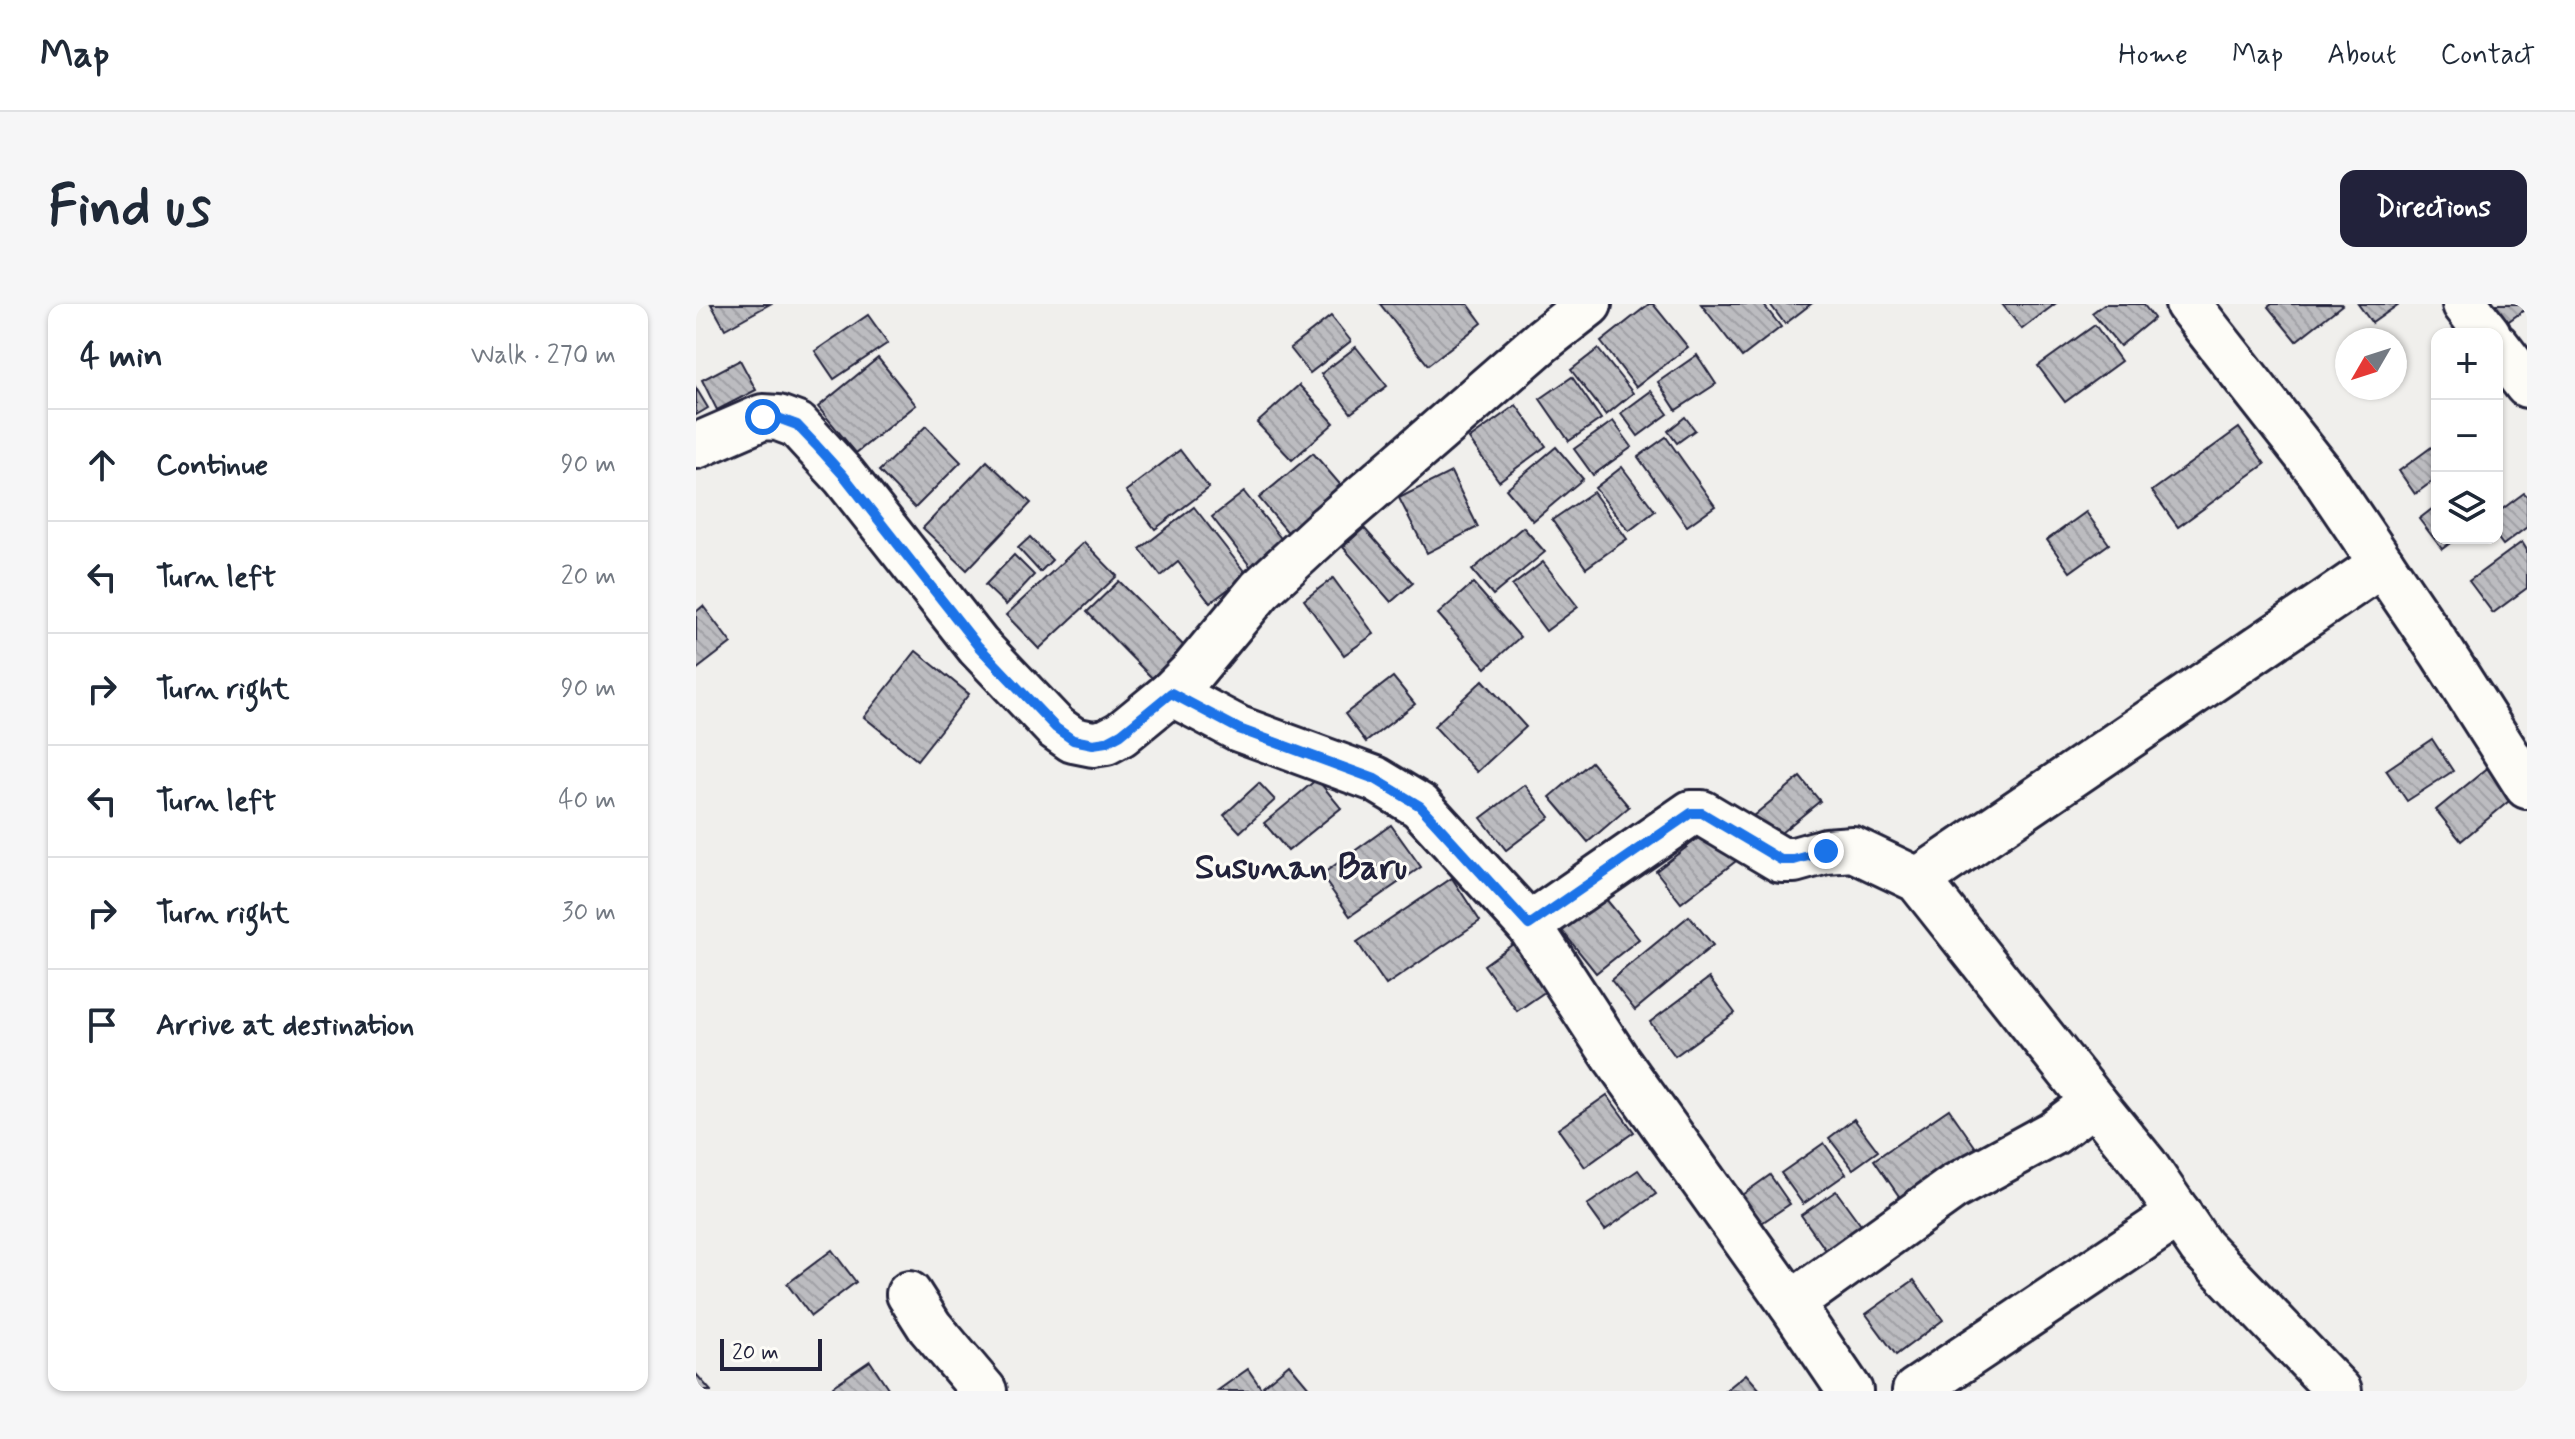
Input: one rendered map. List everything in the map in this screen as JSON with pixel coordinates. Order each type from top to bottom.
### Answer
[{"type":"street","points":[[696,446],[763,417],[778,418],[797,425],[844,476],[978,646],[1056,728],[1073,740],[1093,744],[1106,742],[1121,734],[1171,693],[1260,590],[1329,526],[1543,340],[1589,304]]},
{"type":"street","points":[[2188,304],[2319,471],[2527,786]]},
{"type":"street","points":[[2465,304],[2483,328]]},
{"type":"street","points":[[2503,354],[2527,385]]},
{"type":"street","points":[[1918,880],[2382,564]]},
{"type":"street","points":[[1171,693],[1239,729],[1375,779],[1420,806],[1529,925],[1615,1057],[1850,1391]]},
{"type":"street","points":[[1529,925],[1697,811],[1781,860],[1853,849],[1918,880],[2145,1165],[2201,1247],[2339,1391]]},
{"type":"street","points":[[1791,1304],[1954,1187],[2053,1133],[2094,1102]]},
{"type":"street","points":[[1915,1391],[2179,1214]]},
{"type":"street","points":[[909,1294],[930,1327],[984,1391]]},
{"type":"building","points":[[711,304],[770,304],[725,329]]},
{"type":"building","points":[[1380,304],[1468,304],[1482,323],[1428,365]]},
{"type":"building","points":[[1653,304],[1688,347],[1636,387],[1601,342]]},
{"type":"building","points":[[1701,304],[1763,304],[1781,327],[1742,357]]},
{"type":"building","points":[[1770,304],[1811,304],[1785,324]]},
{"type":"building","points":[[2002,304],[2055,304],[2022,329]]},
{"type":"building","points":[[2104,304],[2143,304],[2154,318],[2120,346],[2092,313]]},
{"type":"building","points":[[2272,304],[2342,305],[2296,341],[2268,307]]},
{"type":"building","points":[[2358,304],[2399,304],[2372,323]]},
{"type":"building","points":[[2472,304],[2527,304],[2527,308],[2499,328],[2489,328]]},
{"type":"building","points":[[868,315],[888,343],[834,379],[815,351]]},
{"type":"building","points":[[1331,316],[1351,341],[1310,373],[1290,348]]},
{"type":"building","points":[[2095,325],[2121,361],[2065,402],[2038,366]]},
{"type":"building","points":[[1356,347],[1387,386],[1351,413],[1321,374]]},
{"type":"building","points":[[1598,349],[1633,393],[1606,415],[1571,370]]},
{"type":"building","points":[[1697,355],[1716,384],[1676,410],[1658,382]]},
{"type":"building","points":[[878,358],[916,405],[856,453],[818,407]]},
{"type":"building","points":[[740,360],[756,390],[717,410],[702,380]]},
{"type":"building","points":[[1572,377],[1601,419],[1569,441],[1540,399]]},
{"type":"building","points":[[1299,385],[1334,423],[1292,460],[1257,423]]},
{"type":"building","points":[[696,388],[708,408],[696,415]]},
{"type":"building","points":[[1651,391],[1668,414],[1638,436],[1621,413]]},
{"type":"building","points":[[1516,405],[1546,446],[1499,481],[1469,439]]},
{"type":"building","points":[[1685,417],[1695,430],[1677,443],[1668,431]]},
{"type":"building","points":[[1613,421],[1632,447],[1593,475],[1574,449]]},
{"type":"building","points":[[926,426],[961,462],[915,508],[879,471]]},
{"type":"building","points":[[2239,428],[2265,464],[2178,527],[2152,491]]},
{"type":"building","points":[[1666,437],[1715,506],[1687,526],[1638,457]]},
{"type":"building","points":[[1556,447],[1583,479],[1533,521],[1506,489]]},
{"type":"building","points":[[2431,447],[2431,482],[2415,494],[2399,471]]},
{"type":"building","points":[[1180,450],[1209,488],[1155,529],[1126,491]]},
{"type":"building","points":[[1313,453],[1344,489],[1290,535],[1259,498]]},
{"type":"building","points":[[987,461],[1031,503],[967,570],[923,528]]},
{"type":"building","points":[[1622,467],[1655,511],[1629,531],[1595,488]]},
{"type":"building","points":[[1451,472],[1478,527],[1427,553],[1399,498]]},
{"type":"building","points":[[1244,492],[1287,546],[1254,571],[1212,517]]},
{"type":"building","points":[[1593,492],[1627,539],[1586,568],[1552,520]]},
{"type":"building","points":[[2524,493],[2527,496],[2527,527],[2503,545],[2502,544],[2503,509]]},
{"type":"building","points":[[1194,507],[1247,575],[1210,603],[1178,562],[1161,576],[1140,549]]},
{"type":"building","points":[[2431,510],[2431,535],[2419,519]]},
{"type":"building","points":[[2086,512],[2109,544],[2070,572],[2047,540]]},
{"type":"building","points":[[1523,527],[1545,552],[1493,595],[1472,570]]},
{"type":"building","points":[[1364,528],[1413,583],[1391,602],[1343,547]]},
{"type":"building","points":[[1030,537],[1052,560],[1040,572],[1018,548]]},
{"type":"building","points":[[1084,542],[1117,576],[1039,649],[1006,615]]},
{"type":"building","points":[[2522,542],[2527,550],[2527,588],[2493,613],[2469,581]]},
{"type":"building","points":[[1014,555],[1034,575],[1006,605],[985,585]]},
{"type":"building","points":[[1543,562],[1578,607],[1546,631],[1512,586]]},
{"type":"building","points":[[1333,578],[1374,634],[1344,655],[1304,600]]},
{"type":"building","points":[[1119,581],[1185,647],[1153,679],[1087,612]]},
{"type":"building","points":[[1473,583],[1520,637],[1486,668],[1438,614]]},
{"type":"building","points":[[703,606],[731,643],[696,670],[696,612]]},
{"type":"building","points":[[916,651],[969,694],[917,760],[864,717]]},
{"type":"building","points":[[1393,677],[1415,704],[1366,742],[1345,714]]},
{"type":"building","points":[[1483,680],[1526,727],[1477,772],[1434,726]]},
{"type":"building","points":[[2432,739],[2453,771],[2407,801],[2386,770]]},
{"type":"building","points":[[1591,762],[1629,807],[1588,842],[1550,797]]},
{"type":"building","points":[[2490,766],[2515,796],[2461,841],[2436,810]]},
{"type":"building","points":[[1800,777],[1820,801],[1765,846],[1746,822]]},
{"type":"building","points":[[1317,779],[1341,808],[1288,851],[1264,823]]},
{"type":"building","points":[[1259,783],[1275,800],[1240,832],[1224,815]]},
{"type":"building","points":[[1525,785],[1550,817],[1506,850],[1481,818]]},
{"type":"building","points":[[1391,825],[1421,867],[1350,916],[1321,875]]},
{"type":"building","points":[[1715,825],[1740,858],[1681,903],[1656,871]]},
{"type":"building","points":[[1452,878],[1480,921],[1386,985],[1357,942]]},
{"type":"building","points":[[1601,893],[1639,939],[1596,973],[1559,927]]},
{"type":"building","points":[[1689,916],[1713,945],[1635,1010],[1611,980]]},
{"type":"building","points":[[1516,942],[1549,989],[1517,1011],[1484,965]]},
{"type":"building","points":[[1709,978],[1735,1013],[1675,1056],[1650,1022]]},
{"type":"building","points":[[1607,1095],[1634,1132],[1585,1167],[1558,1129]]},
{"type":"building","points":[[1949,1109],[1976,1148],[1901,1199],[1874,1160]]},
{"type":"building","points":[[1854,1119],[1878,1151],[1853,1169],[1829,1138]]},
{"type":"building","points":[[1824,1143],[1846,1174],[1803,1204],[1781,1173]]},
{"type":"building","points":[[1638,1170],[1656,1194],[1605,1230],[1587,1205]]},
{"type":"building","points":[[1770,1175],[1790,1204],[1751,1230],[1732,1202]]},
{"type":"building","points":[[1836,1191],[1863,1228],[1828,1253],[1801,1215]]},
{"type":"building","points":[[832,1250],[856,1282],[811,1316],[787,1284]]},
{"type":"building","points":[[1914,1280],[1943,1320],[1896,1355],[1866,1314]]},
{"type":"building","points":[[870,1361],[890,1391],[836,1391],[833,1386]]},
{"type":"building","points":[[1289,1364],[1310,1389],[1268,1391],[1263,1386]]},
{"type":"building","points":[[1248,1369],[1263,1391],[1217,1391]]},
{"type":"building","points":[[696,1374],[711,1391],[696,1391]]},
{"type":"building","points":[[1746,1374],[1761,1391],[1725,1391]]},
{"type":"district","name":"Susunan Baru","points":[[1301,868]]},
{"type":"route","points":[[763,417],[778,418],[797,425],[844,476],[978,646],[1056,728],[1073,740],[1093,744],[1106,742],[1121,734],[1171,693],[1239,729],[1375,779],[1420,806],[1529,925],[1697,811],[1781,860],[1794,860],[1826,851]]}]
